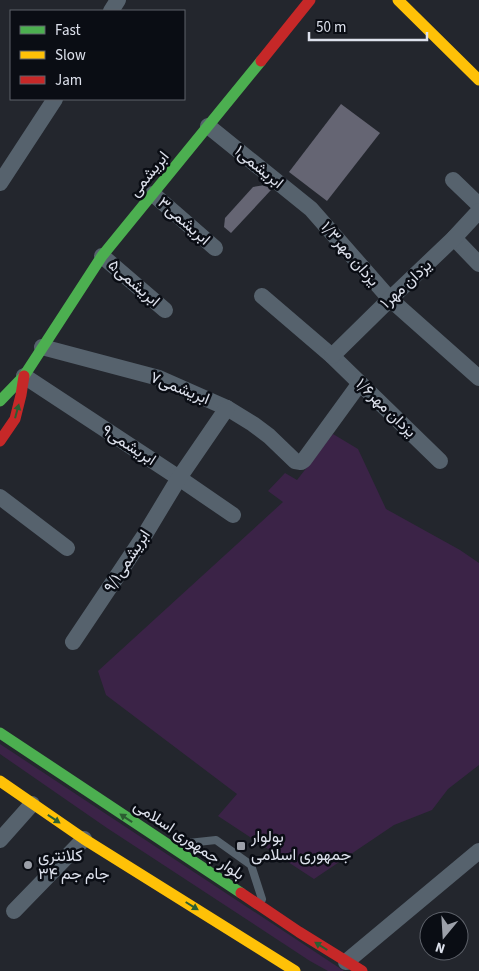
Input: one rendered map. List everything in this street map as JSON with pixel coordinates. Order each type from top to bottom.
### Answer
[{"type":"main road","name":"ابریشمی","points":[[24,376],[102,256],[310,0]]},
{"type":"main road","points":[[398,0],[479,80]]},
{"type":"main road","points":[[0,401],[24,376]]},
{"type":"main road","points":[[0,442],[15,419],[24,376]]},
{"type":"main road","name":"بلوار جمهوری اسلامی","points":[[0,733],[299,932],[362,971]]},
{"type":"main road","points":[[0,781],[84,839],[295,971]]},
{"type":"street","points":[[0,183],[53,100]]},
{"type":"street","name":"ابریشمی۱","points":[[208,126],[311,209]]},
{"type":"street","points":[[454,180],[479,205]]},
{"type":"street","name":"ابریشمی۳","points":[[154,194],[215,248]]},
{"type":"street","name":"۱/۳یزدان مهر","points":[[311,209],[390,298],[479,378]]},
{"type":"street","name":"یزدان مهر۱","points":[[332,356],[454,238],[479,211]]},
{"type":"street","points":[[454,238],[479,264]]},
{"type":"street","name":"ابریشمی۵","points":[[102,256],[165,310]]},
{"type":"street","name":"۱/۶یزدان مهر","points":[[262,296],[332,356],[440,461]]},
{"type":"street","name":"ابریشمی۷","points":[[42,347],[159,378],[227,408],[269,436],[295,461],[301,462],[360,383]]},
{"type":"street","name":"ابریشمی۹","points":[[24,376],[180,478],[232,515]]},
{"type":"street","name":"۹/۱ابریشمی","points":[[73,642],[227,408]]},
{"type":"street","points":[[0,497],[67,548]]},
{"type":"street","points":[[0,840],[32,804]]},
{"type":"street","points":[[14,911],[84,839]]},
{"type":"street","points":[[346,962],[479,851]]},
{"type":"lane","points":[[167,844],[216,840],[251,865],[266,910]]},
{"type":"shaded area","points":[[333,434],[358,449],[386,509],[460,550],[479,563],[479,765],[448,789],[432,810],[394,825],[314,879],[218,816],[237,794],[106,695],[98,671],[283,502],[268,491],[285,473],[297,480]]},
{"type":"shaded area","points":[[0,744],[344,971],[328,971],[310,961],[107,828],[0,754]]},
{"type":"building","points":[[341,104],[380,133],[327,201],[289,172]]},
{"type":"building","points":[[265,185],[271,190],[231,233],[224,227],[225,218],[253,187]]},
{"type":"traffic: fast","points":[[0,401],[24,376],[102,256],[261,61]]},
{"type":"traffic: fast","points":[[0,733],[241,893]]},
{"type":"traffic: slow","points":[[398,0],[479,80]]},
{"type":"traffic: slow","points":[[0,781],[84,839],[295,971]]},
{"type":"traffic: jam","points":[[261,61],[310,0]]},
{"type":"traffic: jam","points":[[0,441],[15,419],[24,376]]},
{"type":"traffic: jam","points":[[241,893],[362,971]]},
{"type":"place","name":"بولوار جمهوری اسلامی","points":[[241,846]]},
{"type":"place","name":"کلانتری ۳۴ جام جم","points":[[28,865]]}]
